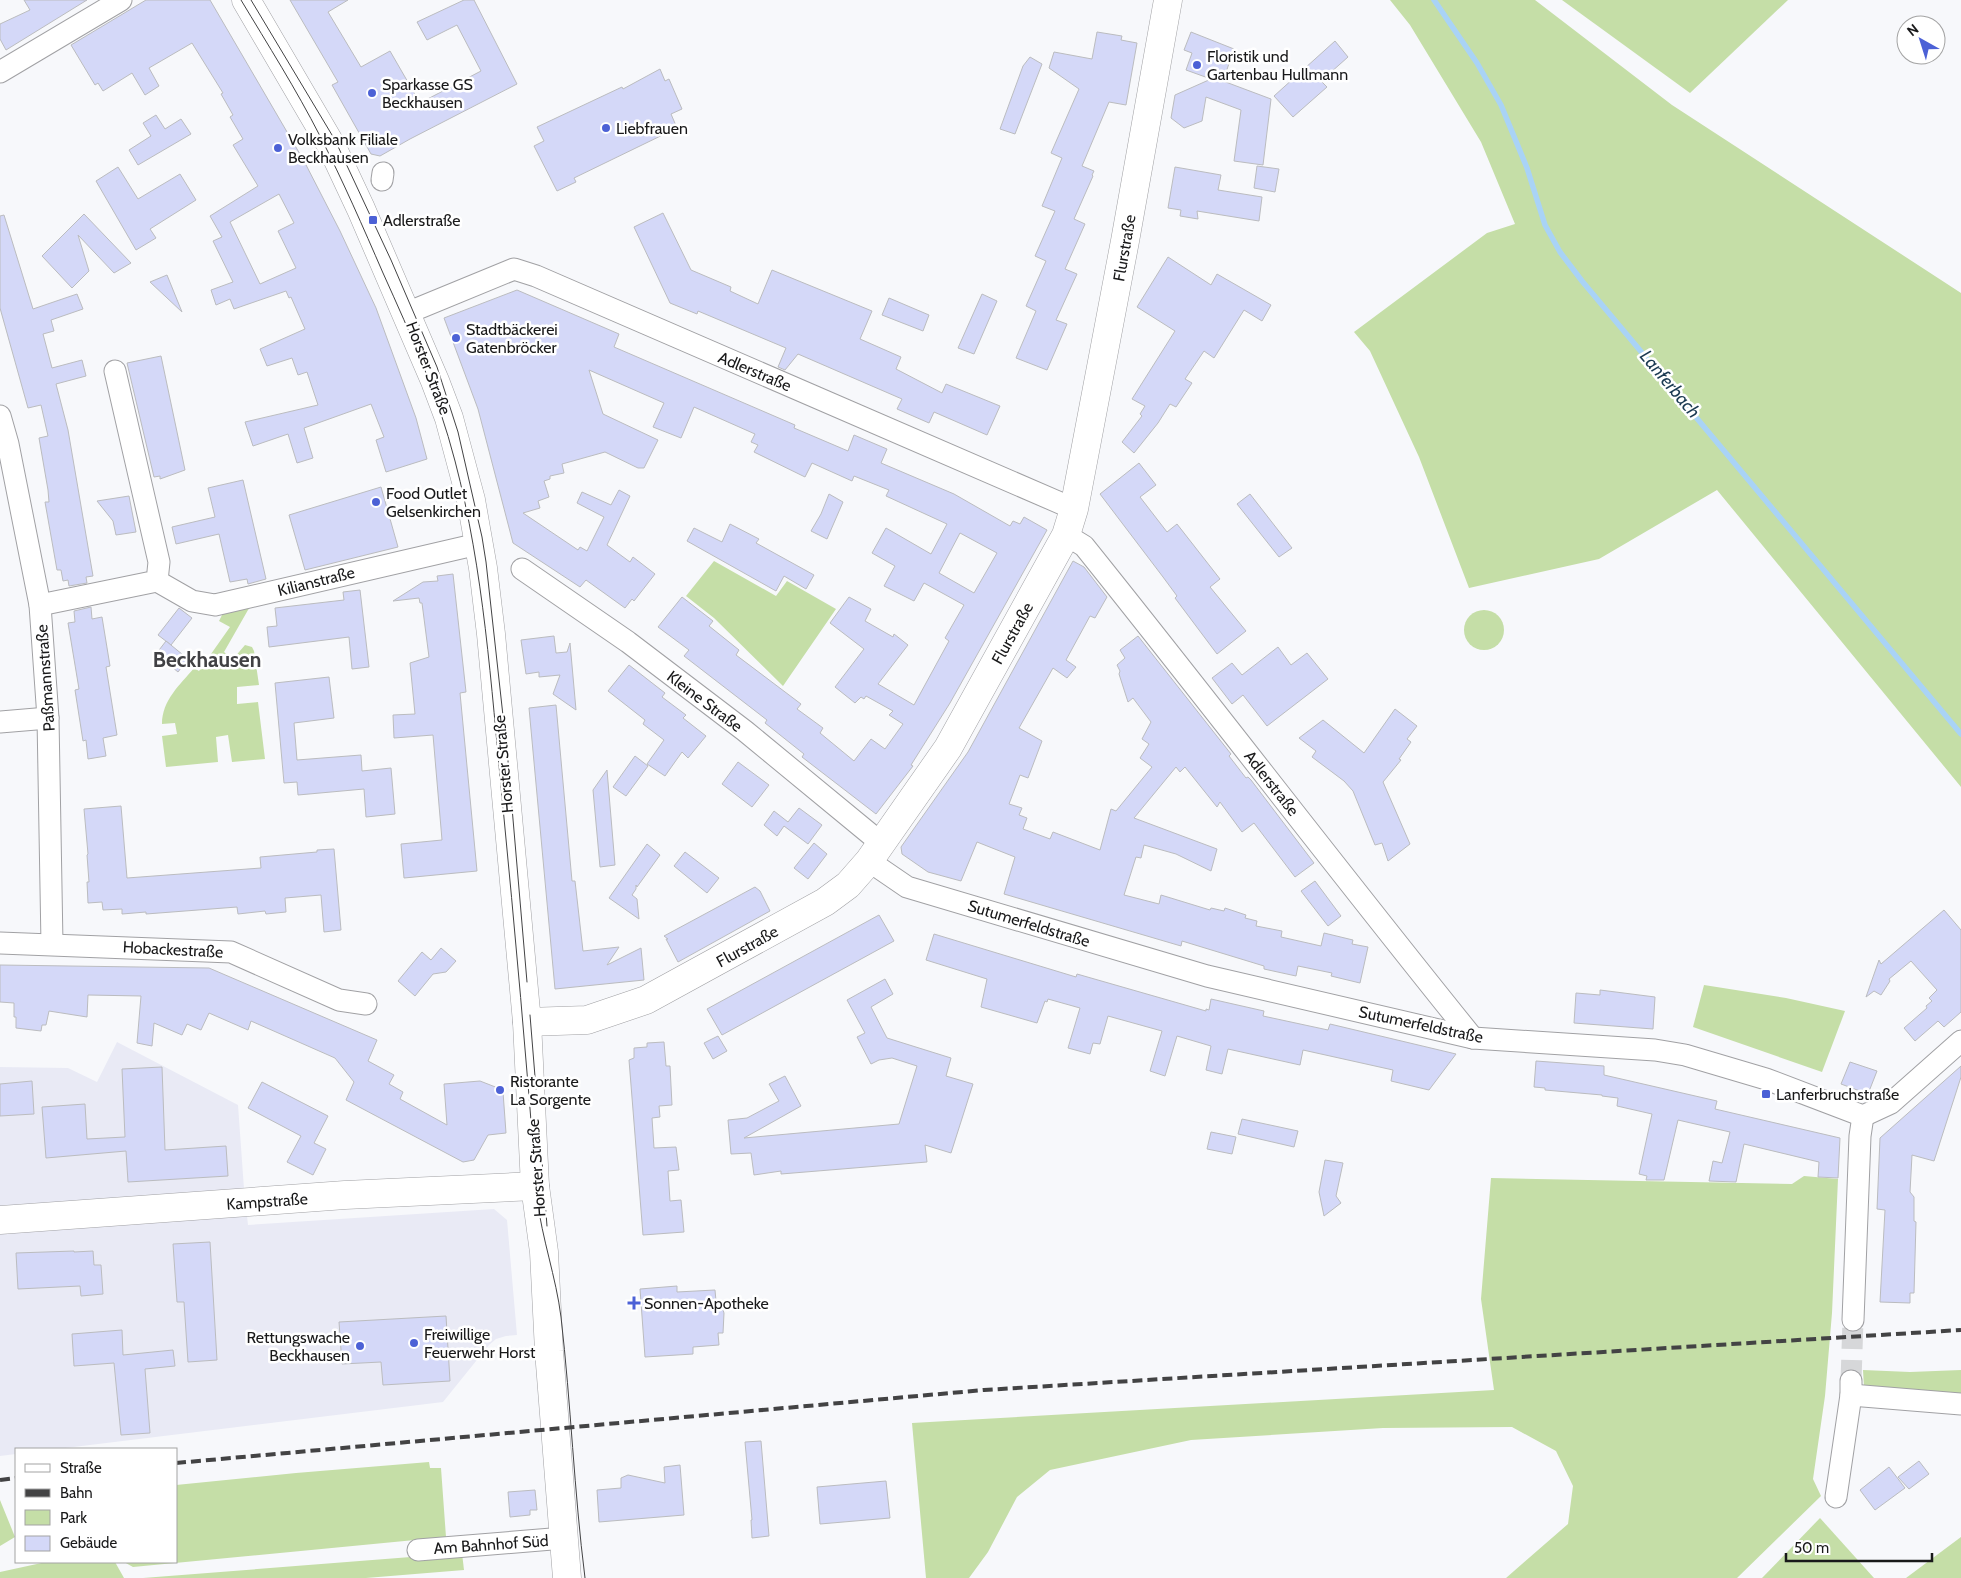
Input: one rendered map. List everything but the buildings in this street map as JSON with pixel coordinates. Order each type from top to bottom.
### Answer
[{"type":"street","points":[[0,72],[122,0]]},
{"type":"street","name":"Horster Straße","points":[[246,0],[335,152],[407,313],[449,418],[471,500],[491,634],[527,1022],[535,1186],[544,1252],[549,1351],[567,1578]]},
{"type":"street","name":"Flurstraße","points":[[527,1022],[587,1020],[646,1000],[825,902],[848,885],[875,852],[948,748],[1066,535],[1074,509],[1122,260],[1168,0]]},
{"type":"street","name":"Adlerstraße","points":[[407,313],[514,269],[536,276],[1074,509]]},
{"type":"street","points":[[40,605],[157,581],[160,562],[115,372]]},
{"type":"street","name":"Paßmannstraße","points":[[0,416],[4,445],[40,605],[48,718],[52,944]]},
{"type":"street","name":"Adlerstraße","points":[[1066,535],[1084,546],[1246,750],[1365,906],[1473,1038]]},
{"type":"street","name":"Kilianstraße","points":[[157,581],[192,601],[214,605],[478,544]]},
{"type":"street","name":"Kleine Straße","points":[[522,569],[628,642],[745,731],[875,852]]},
{"type":"street","points":[[0,722],[48,718]]},
{"type":"street","name":"Sutumerfeldstraße","points":[[875,852],[907,887],[1207,976],[1473,1038],[1655,1050],[1685,1055],[1766,1079],[1863,1116]]},
{"type":"street","name":"Hobackestraße","points":[[0,943],[231,952],[339,1000],[366,1004]]},
{"type":"street","points":[[1853,1320],[1860,1136],[1863,1116],[1891,1103],[1961,1041]]},
{"type":"street","name":"Kampstraße","points":[[0,1220],[335,1196],[535,1186]]},
{"type":"street","points":[[1836,1497],[1851,1388],[1961,1404]]},
{"type":"street","name":"Am Bahnhof Süd","points":[[418,1550],[564,1538]]},
{"type":"shaded area","points":[[117,1042],[238,1105],[248,1225],[494,1209],[507,1220],[517,1335],[496,1339],[489,1345],[443,1402],[65,1448],[15,1448],[15,1454],[0,1456],[0,1067],[68,1068],[97,1082]]},
{"type":"green space","points":[[1390,0],[1535,0],[1672,105],[1961,293],[1961,787],[1717,490],[1599,559],[1469,588],[1419,457],[1370,351],[1354,332],[1487,233],[1515,224],[1481,142],[1410,25]]},
{"type":"green space","points":[[1562,0],[1788,0],[1690,93]]},
{"type":"green space","points":[[714,561],[776,596],[787,581],[836,609],[783,686],[714,618],[686,596]]},
{"type":"green space","points":[[253,604],[224,652],[233,659],[245,645],[252,647],[254,651],[259,685],[237,687],[237,704],[258,702],[265,759],[232,762],[228,735],[216,737],[218,762],[166,767],[162,736],[177,734],[175,723],[162,724],[168,700],[194,668],[199,671],[230,627],[219,621],[224,611]]},
{"type":"green space","points":[[1488,610],[1495,613],[1501,619],[1504,630],[1503,638],[1495,647],[1488,650],[1480,650],[1473,647],[1465,638],[1464,626],[1467,619],[1476,611]]},
{"type":"green space","points":[[1704,985],[1786,998],[1845,1011],[1822,1072],[1693,1027]]},
{"type":"green space","points":[[1804,1176],[1838,1179],[1832,1313],[1825,1396],[1813,1479],[1821,1496],[1737,1578],[1506,1578],[1568,1524],[1573,1486],[1556,1451],[1512,1427],[1383,1428],[1191,1440],[1050,1470],[1017,1497],[988,1552],[969,1578],[926,1578],[912,1423],[1494,1390],[1481,1299],[1491,1178],[1792,1184]]},
{"type":"green space","points":[[1863,1370],[1910,1372],[1961,1370],[1961,1396],[1864,1387]]},
{"type":"green space","points":[[429,1462],[430,1468],[441,1468],[446,1537],[178,1563],[178,1485]]},
{"type":"green space","points":[[0,1500],[15,1537],[0,1546]]},
{"type":"green space","points":[[1820,1518],[1874,1578],[1762,1578]]},
{"type":"green space","points":[[1961,1537],[1961,1578],[1906,1578]]},
{"type":"green space","points":[[462,1553],[464,1570],[366,1578],[143,1578]]},
{"type":"green space","points":[[41,1563],[116,1563],[124,1578],[0,1578],[0,1572]]},
{"type":"green space","points":[[126,1563],[175,1563],[133,1567]]},
{"type":"waterway","name":"Lanferbach","points":[[1434,0],[1477,63],[1501,105],[1527,168],[1545,225],[1560,252],[1582,281],[1961,734]]},
{"type":"tunnel","points":[[1851,1381],[1853,1320]]},
{"type":"tram line","points":[[241,0],[282,67],[337,170],[414,342],[441,412],[465,502],[480,586],[485,628],[516,947],[537,1198],[561,1317],[585,1578]]},
{"type":"tram line","points":[[251,0],[335,140],[391,260],[437,367],[458,432],[486,562],[508,761],[527,982]]},
{"type":"tram line","points":[[530,1015],[536,1089]]},
{"type":"tram line","points":[[541,1147],[547,1226]]},
{"type":"railway","points":[[178,1463],[984,1390],[1961,1330]]},
{"type":"railway","points":[[0,1480],[15,1478]]},
{"type":"place","name":"Floristik und Gartenbau Hullmann","points":[[1197,65]]},
{"type":"place","name":"Sparkasse GS Beckhausen","points":[[372,93]]},
{"type":"place","name":"Liebfrauen","points":[[606,128]]},
{"type":"place","name":"Volksbank Filiale Beckhausen","points":[[278,148]]},
{"type":"place","name":"Adlerstraße","points":[[373,220]]},
{"type":"place","name":"Stadtbäckerei Gatenbröcker","points":[[456,338]]},
{"type":"place","name":"Food Outlet Gelsenkirchen","points":[[376,502]]},
{"type":"place","name":"Ristorante La Sorgente","points":[[500,1090]]},
{"type":"place","name":"Lanferbruchstraße","points":[[1766,1094]]},
{"type":"place","name":"Sonnen-Apotheke","points":[[634,1303]]},
{"type":"place","name":"Freiwillige Feuerwehr Horst","points":[[414,1343]]},
{"type":"place","name":"Rettungswache Beckhausen","points":[[360,1346]]},
{"type":"district","name":"Beckhausen","points":[[207,660]]}]
